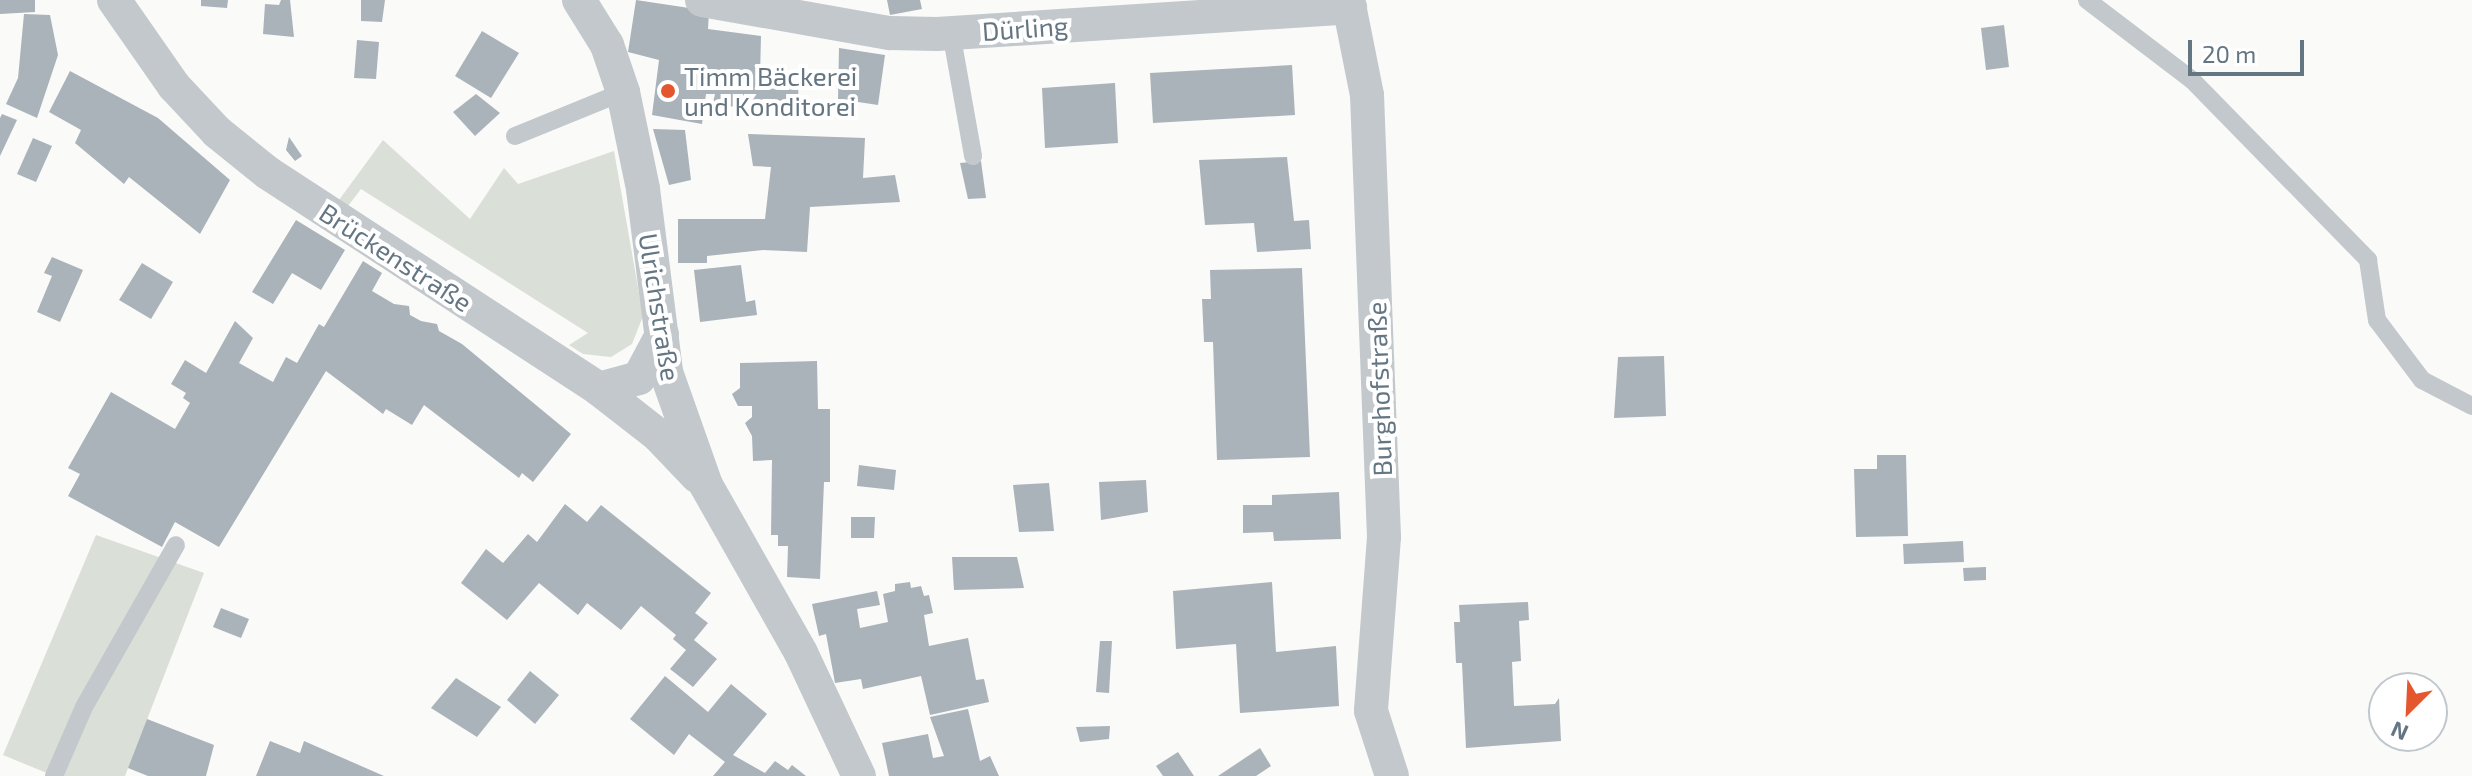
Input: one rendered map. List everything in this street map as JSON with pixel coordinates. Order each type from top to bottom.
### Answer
[{"type":"street","name":"Brückenstraße","points":[[114,0],[174,86],[227,140],[268,173],[599,389],[658,435],[706,485]]},
{"type":"street","name":"Ulrichstraße","points":[[579,0],[607,45],[623,92],[643,189],[666,372],[706,485],[801,653],[859,776]]},
{"type":"street","name":"Dürling","points":[[702,0],[890,33],[951,32],[1349,3]]},
{"type":"street","name":"Burghofstraße","points":[[1349,3],[1367,95],[1384,537],[1371,711],[1392,776]]},
{"type":"street","points":[[599,389],[639,378],[662,335]]},
{"type":"lane","points":[[2087,0],[2192,80],[2368,260],[2377,320],[2422,380],[2472,406]]},
{"type":"lane","points":[[951,32],[973,156]]},
{"type":"lane","points":[[515,136],[623,92]]},
{"type":"lane","points":[[54,776],[84,707],[176,545]]},
{"type":"shaded area","points":[[383,140],[470,219],[504,168],[518,184],[614,151],[643,316],[632,344],[611,357],[583,354],[569,345],[588,333],[361,189],[348,206],[339,200]]},
{"type":"shaded area","points":[[96,535],[204,573],[125,776],[54,776],[3,755]]},
{"type":"building","points":[[0,0],[35,0],[35,12],[0,14]]},
{"type":"building","points":[[201,0],[228,0],[227,8],[201,6]]},
{"type":"building","points":[[281,0],[290,0],[294,37],[263,34],[265,4],[279,5]]},
{"type":"building","points":[[361,0],[385,0],[382,22],[361,21]]},
{"type":"building","points":[[636,0],[709,11],[708,29],[761,36],[760,77],[798,83],[799,111],[790,111],[789,105],[774,104],[772,114],[713,103],[715,94],[706,94],[702,124],[652,115],[659,60],[628,52]]},
{"type":"building","points":[[887,0],[920,0],[922,9],[890,15]]},
{"type":"building","points":[[24,14],[50,15],[58,55],[37,118],[6,104],[18,78]]},
{"type":"building","points":[[2004,25],[2009,67],[1986,70],[1981,28]]},
{"type":"building","points":[[482,31],[519,53],[491,98],[455,76]]},
{"type":"building","points":[[357,40],[379,42],[376,79],[354,78]]},
{"type":"building","points":[[839,48],[885,55],[878,105],[838,99]]},
{"type":"building","points":[[1292,65],[1295,115],[1153,123],[1150,73]]},
{"type":"building","points":[[70,71],[158,118],[230,180],[200,234],[129,177],[124,184],[75,143],[81,130],[49,112]]},
{"type":"building","points":[[1115,83],[1118,143],[1045,148],[1042,88]]},
{"type":"building","points":[[476,94],[500,113],[475,136],[453,112]]},
{"type":"building","points":[[2,114],[17,120],[0,156],[0,118]]},
{"type":"building","points":[[653,129],[685,130],[691,180],[669,185]]},
{"type":"building","points":[[748,134],[865,138],[863,178],[895,175],[900,202],[810,207],[807,252],[763,250],[707,256],[707,263],[678,263],[678,219],[765,219],[771,167],[753,166]]},
{"type":"building","points":[[289,137],[302,156],[295,161],[286,150]]},
{"type":"building","points":[[33,138],[52,146],[36,182],[17,174]]},
{"type":"building","points":[[1287,157],[1294,221],[1309,220],[1311,249],[1257,252],[1254,223],[1205,225],[1199,160]]},
{"type":"building","points":[[981,161],[986,198],[968,199],[960,163]]},
{"type":"building","points":[[296,220],[345,250],[321,290],[292,273],[273,304],[252,292]]},
{"type":"building","points":[[52,257],[83,270],[60,322],[37,312],[52,276],[44,273]]},
{"type":"building","points":[[363,261],[382,273],[372,291],[394,304],[409,306],[410,315],[421,321],[437,324],[439,331],[462,344],[571,434],[533,482],[522,473],[519,478],[424,405],[412,425],[386,409],[383,414],[326,371],[219,547],[175,522],[162,547],[68,496],[80,474],[68,468],[111,392],[175,429],[190,403],[183,398],[186,393],[171,384],[185,360],[206,373],[235,321],[253,338],[239,363],[273,382],[286,357],[297,363],[319,324],[324,327]]},
{"type":"building","points":[[142,263],[173,282],[151,319],[119,300]]},
{"type":"building","points":[[741,265],[746,302],[755,300],[757,315],[700,322],[694,270]]},
{"type":"building","points":[[1302,268],[1310,457],[1217,460],[1213,342],[1204,342],[1202,299],[1211,299],[1210,270]]},
{"type":"building","points":[[1664,356],[1666,416],[1614,418],[1618,357]]},
{"type":"building","points":[[817,361],[818,409],[830,409],[830,482],[824,482],[820,579],[787,577],[788,546],[778,546],[778,535],[771,535],[772,460],[753,461],[752,436],[745,423],[752,417],[752,406],[738,406],[732,394],[740,388],[740,363]]},
{"type":"building","points":[[1877,455],[1906,455],[1908,536],[1856,537],[1854,469],[1877,469]]},
{"type":"building","points":[[859,465],[896,470],[894,490],[857,486]]},
{"type":"building","points":[[1146,480],[1148,512],[1101,520],[1099,482]]},
{"type":"building","points":[[1049,483],[1054,531],[1019,532],[1013,485]]},
{"type":"building","points":[[1339,492],[1341,539],[1274,541],[1273,532],[1243,533],[1243,505],[1272,505],[1272,495]]},
{"type":"building","points":[[565,504],[587,522],[601,505],[711,593],[695,613],[708,623],[694,640],[717,659],[693,687],[670,669],[686,650],[673,639],[676,635],[641,606],[621,630],[587,603],[578,615],[539,583],[507,620],[461,583],[486,549],[503,563],[528,534],[537,542]]},
{"type":"building","points":[[851,517],[875,517],[874,538],[851,538]]},
{"type":"building","points":[[1963,541],[1964,562],[1904,564],[1903,544]]},
{"type":"building","points":[[952,557],[1017,557],[1024,588],[954,590]]},
{"type":"building","points":[[1986,567],[1986,580],[1964,581],[1963,568]]},
{"type":"building","points":[[910,582],[911,588],[921,586],[924,596],[929,595],[933,613],[924,615],[929,646],[968,638],[976,680],[984,679],[989,702],[930,715],[921,676],[863,689],[861,679],[835,683],[826,634],[819,636],[812,604],[877,591],[880,605],[857,609],[860,628],[888,622],[883,594],[895,591],[895,584]]},
{"type":"building","points":[[1272,582],[1276,652],[1336,646],[1339,706],[1240,713],[1236,644],[1176,649],[1173,591]]},
{"type":"building","points":[[1528,602],[1529,620],[1519,621],[1521,661],[1512,662],[1514,706],[1555,704],[1559,698],[1561,741],[1466,748],[1462,663],[1456,663],[1454,622],[1460,622],[1459,605]]},
{"type":"building","points":[[221,608],[249,619],[241,638],[213,627]]},
{"type":"building","points":[[1100,641],[1112,641],[1109,693],[1096,692]]},
{"type":"building","points":[[530,671],[559,695],[535,724],[507,700]]},
{"type":"building","points":[[665,676],[708,712],[731,684],[767,714],[733,755],[765,773],[775,761],[788,770],[792,765],[806,776],[713,776],[725,762],[689,734],[674,755],[630,719]]},
{"type":"building","points":[[456,678],[501,707],[477,737],[431,708]]},
{"type":"building","points":[[968,709],[980,761],[990,756],[999,776],[889,776],[882,743],[928,734],[933,758],[944,756],[930,717]]},
{"type":"building","points":[[147,719],[214,745],[206,776],[148,776],[128,768]]},
{"type":"building","points":[[1110,726],[1109,739],[1080,742],[1076,727]]},
{"type":"building","points":[[270,741],[300,753],[304,741],[384,776],[256,776]]},
{"type":"building","points":[[1260,748],[1271,766],[1256,776],[1218,776]]},
{"type":"building","points":[[1178,752],[1194,776],[1163,776],[1156,766]]},
{"type":"place","name":"Timm Bäckerei und Konditorei","points":[[668,91]]}]
